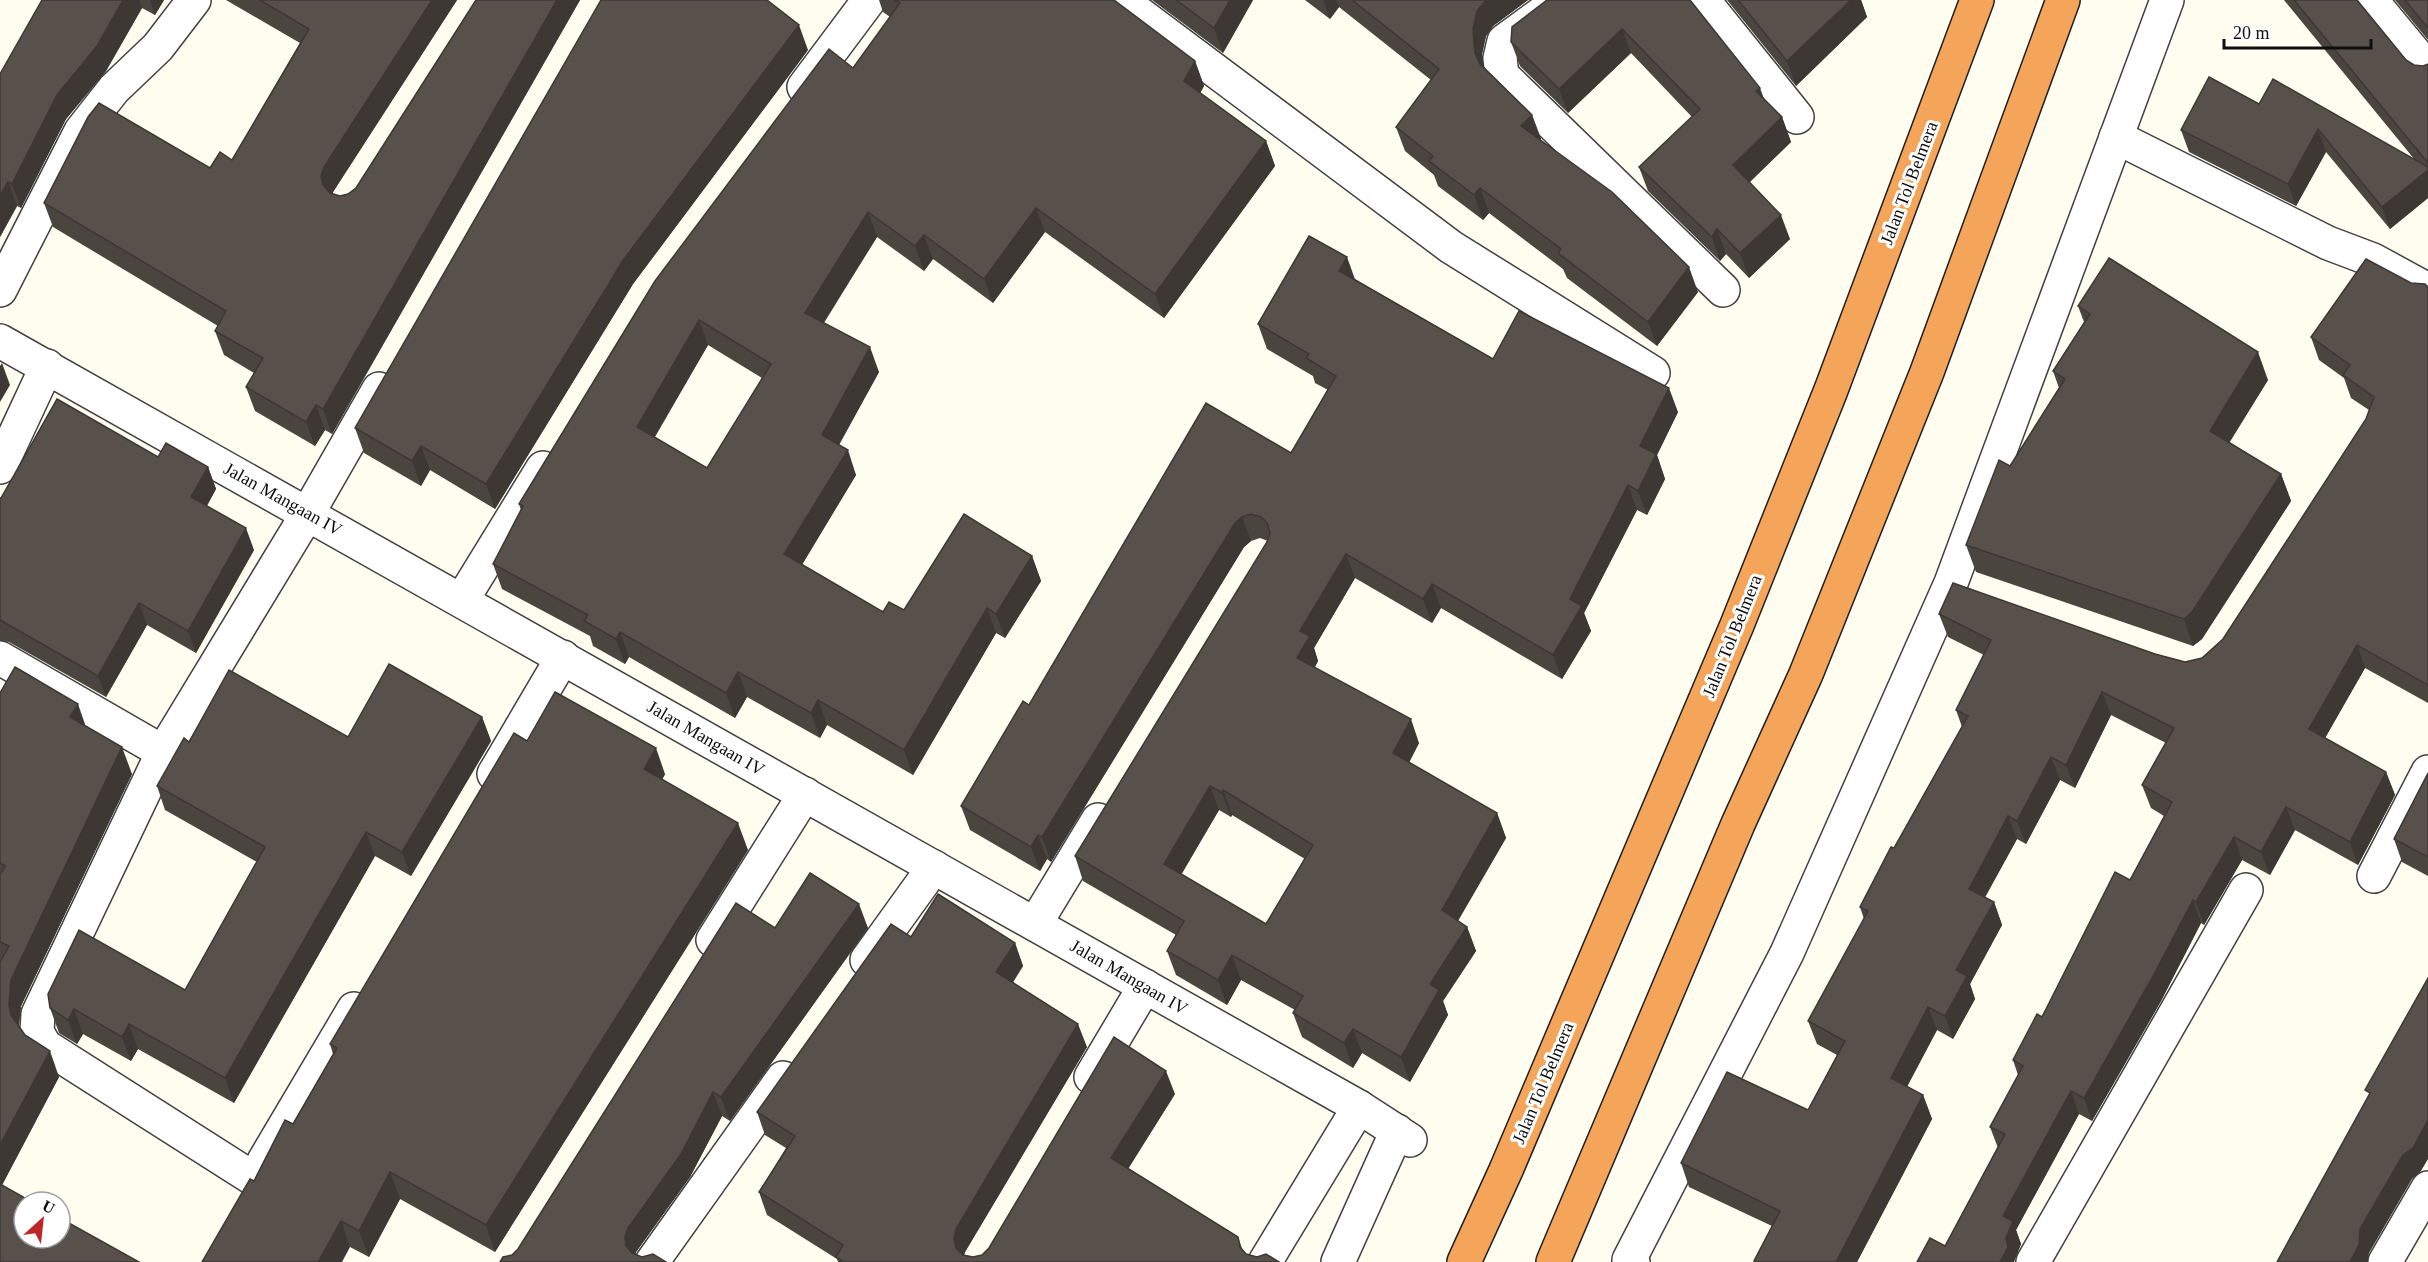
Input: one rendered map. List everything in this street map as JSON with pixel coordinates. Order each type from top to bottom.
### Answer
[{"type":"highway","name":"Jalan Tol Belmera","points":[[1464,1262],[1742,614],[1831,390],[1977,0]]},
{"type":"highway","points":[[1553,1262],[1738,824],[1806,674],[1927,372],[2063,0]]},
{"type":"street","points":[[0,290],[81,131],[114,89],[158,47],[194,0]]},
{"type":"street","points":[[784,114],[869,0]]},
{"type":"street","points":[[1121,0],[1451,247],[1653,373]]},
{"type":"street","points":[[1555,0],[1552,6],[1504,41],[1500,58],[1502,75],[1723,290]]},
{"type":"street","points":[[1703,0],[1797,117]]},
{"type":"street","points":[[1631,1261],[1787,953],[1951,583],[2167,0]]},
{"type":"street","points":[[2371,0],[2428,69]]},
{"type":"street","points":[[2116,137],[2328,243],[2373,260],[2428,290]]},
{"type":"street","name":"Jalan Mangaan IV","points":[[0,341],[1359,1107],[1404,1135],[1338,1262]]},
{"type":"street","points":[[254,1179],[45,1046],[37,1032],[38,1014],[45,994],[163,752],[308,513],[396,359]]},
{"type":"street","points":[[0,467],[47,366]]},
{"type":"street","points":[[462,600],[561,438]]},
{"type":"street","points":[[1951,583],[1983,594]]},
{"type":"street","points":[[478,800],[563,657]]},
{"type":"street","points":[[0,658],[163,752]]},
{"type":"street","points":[[2374,876],[2428,772]]},
{"type":"street","points":[[1035,924],[1116,791]]},
{"type":"street","points":[[699,963],[805,794]]},
{"type":"street","points":[[851,982],[934,867]]},
{"type":"street","points":[[2033,1262],[2246,890]]},
{"type":"street","points":[[237,1207],[369,984]]},
{"type":"street","points":[[1078,1099],[1145,986]]},
{"type":"street","points":[[652,1262],[803,1050]]},
{"type":"street","points":[[1265,1262],[1359,1107]]},
{"type":"street","points":[[2385,1262],[2428,1188]]},
{"type":"building","points":[[42,0],[123,0],[97,46],[57,95],[12,184],[8,182],[0,196],[0,74]]},
{"type":"building","points":[[260,0],[432,0],[324,167],[321,176],[323,185],[330,193],[340,196],[356,188],[476,0],[557,0],[323,409],[316,405],[306,422],[246,387],[263,358],[215,331],[226,311],[44,203],[88,117],[99,103],[210,168],[220,152],[232,160],[309,29]]},
{"type":"building","points":[[601,0],[767,0],[799,25],[624,259],[486,484],[421,446],[412,461],[355,428]]},
{"type":"building","points":[[895,0],[1114,0],[1195,61],[1184,81],[1266,141],[1155,294],[1036,208],[984,279],[924,235],[915,246],[868,212],[805,313],[870,347],[822,435],[848,450],[784,554],[883,612],[889,602],[904,610],[964,514],[1032,556],[996,614],[987,608],[904,750],[818,700],[811,713],[738,672],[726,693],[620,632],[616,639],[584,621],[588,615],[493,564],[523,506],[519,504],[655,281],[829,49],[853,68],[900,3]],"holes":[[[699,320],[771,364],[707,468],[637,427]]]},
{"type":"building","points":[[1176,0],[1230,0],[1214,28]]},
{"type":"building","points":[[1352,0],[1486,0],[1477,11],[1473,29],[1475,53],[1480,64],[1532,115],[1521,126],[1612,192],[1689,267],[1648,322],[1558,253],[1561,249],[1480,188],[1474,195],[1429,161],[1433,156],[1396,127],[1439,69]]},
{"type":"building","points":[[1547,0],[1690,0],[1760,88],[1756,91],[1782,117],[1733,165],[1781,215],[1740,253],[1717,229],[1712,237],[1639,167],[1700,109],[1622,29],[1559,89],[1511,42],[1512,27]]},
{"type":"building","points":[[1738,0],[1851,0],[1787,61]]},
{"type":"building","points":[[2294,0],[2357,0],[2406,60],[2414,65],[2428,64],[2428,163]]},
{"type":"building","points":[[2405,0],[2428,0],[2428,28]]},
{"type":"building","points":[[2209,77],[2259,104],[2273,79],[2428,167],[2428,170],[2382,207],[2318,129],[2288,184],[2181,130]]},
{"type":"building","points":[[1309,236],[1347,257],[1339,271],[1493,359],[1519,311],[1669,388],[1640,446],[1656,454],[1638,491],[1628,485],[1570,599],[1582,606],[1553,655],[1432,584],[1423,599],[1346,554],[1300,631],[1310,636],[1297,658],[1411,719],[1393,753],[1497,813],[1442,910],[1467,927],[1430,984],[1439,990],[1401,1057],[1353,1029],[1344,1043],[1293,1013],[1303,996],[1232,955],[1218,980],[1167,951],[1184,921],[1075,856],[1267,542],[1270,533],[1267,523],[1261,517],[1251,514],[1235,523],[1042,837],[1038,835],[1031,847],[961,806],[1023,701],[1029,705],[1206,403],[1291,453],[1336,376],[1306,358],[1309,354],[1258,324]],"holes":[[[1210,786],[1222,793],[1223,790],[1313,845],[1266,924],[1164,864]]]},
{"type":"building","points":[[2109,258],[2258,352],[2210,431],[2281,474],[2192,612],[2184,619],[1966,545],[1999,460],[2010,466],[2065,379],[2053,371],[2090,314],[2078,306]]},
{"type":"building","points":[[2366,259],[2411,283],[2425,284],[2428,287],[2428,685],[2357,645],[2309,729],[2386,772],[2350,842],[2286,807],[2261,852],[2234,837],[2196,902],[2193,900],[2084,1098],[2071,1091],[2003,1216],[2013,1221],[2006,1238],[2008,1247],[2000,1262],[1917,1262],[1930,1238],[1945,1246],[2005,1134],[1990,1127],[2023,1066],[2013,1060],[2037,1014],[2042,1017],[2115,872],[2130,880],[2172,802],[2142,785],[2174,728],[2102,692],[2066,765],[2051,757],[2017,821],[2008,816],[1969,889],[1994,902],[1956,970],[1967,976],[1945,1016],[1928,1007],[1891,1078],[1923,1095],[1836,1262],[1754,1261],[1780,1211],[1681,1163],[1727,1072],[1808,1110],[1845,1041],[1808,1021],[1868,911],[1860,907],[1891,847],[1894,848],[1968,716],[1956,710],[1991,640],[1939,614],[1953,583],[2155,654],[2185,662],[2202,658],[2223,639],[2366,419],[2374,397],[2343,375],[2350,365],[2311,337]]},
{"type":"building","points":[[57,399],[158,457],[166,443],[208,467],[191,497],[246,528],[188,631],[139,603],[98,676],[0,620],[0,498]]},
{"type":"building","points":[[389,664],[482,717],[402,852],[366,832],[225,1078],[129,1024],[122,1037],[74,1009],[68,1020],[50,1008],[48,994],[79,930],[185,990],[265,847],[157,786],[184,738],[189,742],[229,670],[348,737]]},
{"type":"building","points":[[15,667],[78,704],[70,717],[122,747],[11,980],[9,1005],[11,1015],[25,1035],[50,1051],[0,1145],[0,962],[9,946],[0,942],[0,875],[5,866],[0,863],[0,693]]},
{"type":"building","points":[[555,692],[656,748],[644,769],[738,823],[486,1225],[390,1172],[359,1231],[341,1221],[318,1262],[202,1262],[250,1179],[254,1181],[285,1120],[293,1124],[337,1048],[330,1044],[514,733],[527,741]]},
{"type":"building","points":[[2428,773],[2428,857],[2394,839]]},
{"type":"building","points":[[810,873],[859,904],[721,1097],[713,1092],[681,1154],[628,1228],[625,1237],[626,1246],[632,1253],[642,1257],[653,1254],[666,1262],[500,1262],[503,1257],[512,1255],[518,1249],[736,903],[775,928]]},
{"type":"building","points":[[938,894],[1015,943],[996,972],[1078,1024],[956,1229],[954,1239],[956,1248],[963,1255],[973,1257],[982,1255],[989,1248],[1114,1037],[1166,1071],[1111,1158],[1238,1237],[1240,1247],[1246,1254],[1257,1257],[1266,1254],[1279,1262],[841,1262],[836,1257],[843,1245],[759,1192],[795,1136],[757,1112],[891,924],[911,937]]},
{"type":"building","points":[[2428,978],[2428,1120],[2413,1148],[2403,1155],[2360,1229],[2359,1245],[2350,1262],[2277,1262],[2370,1093],[2365,1090]]},
{"type":"building","points":[[0,1184],[12,1191],[12,1250],[72,1250],[72,1225],[139,1262],[0,1262]]}]
